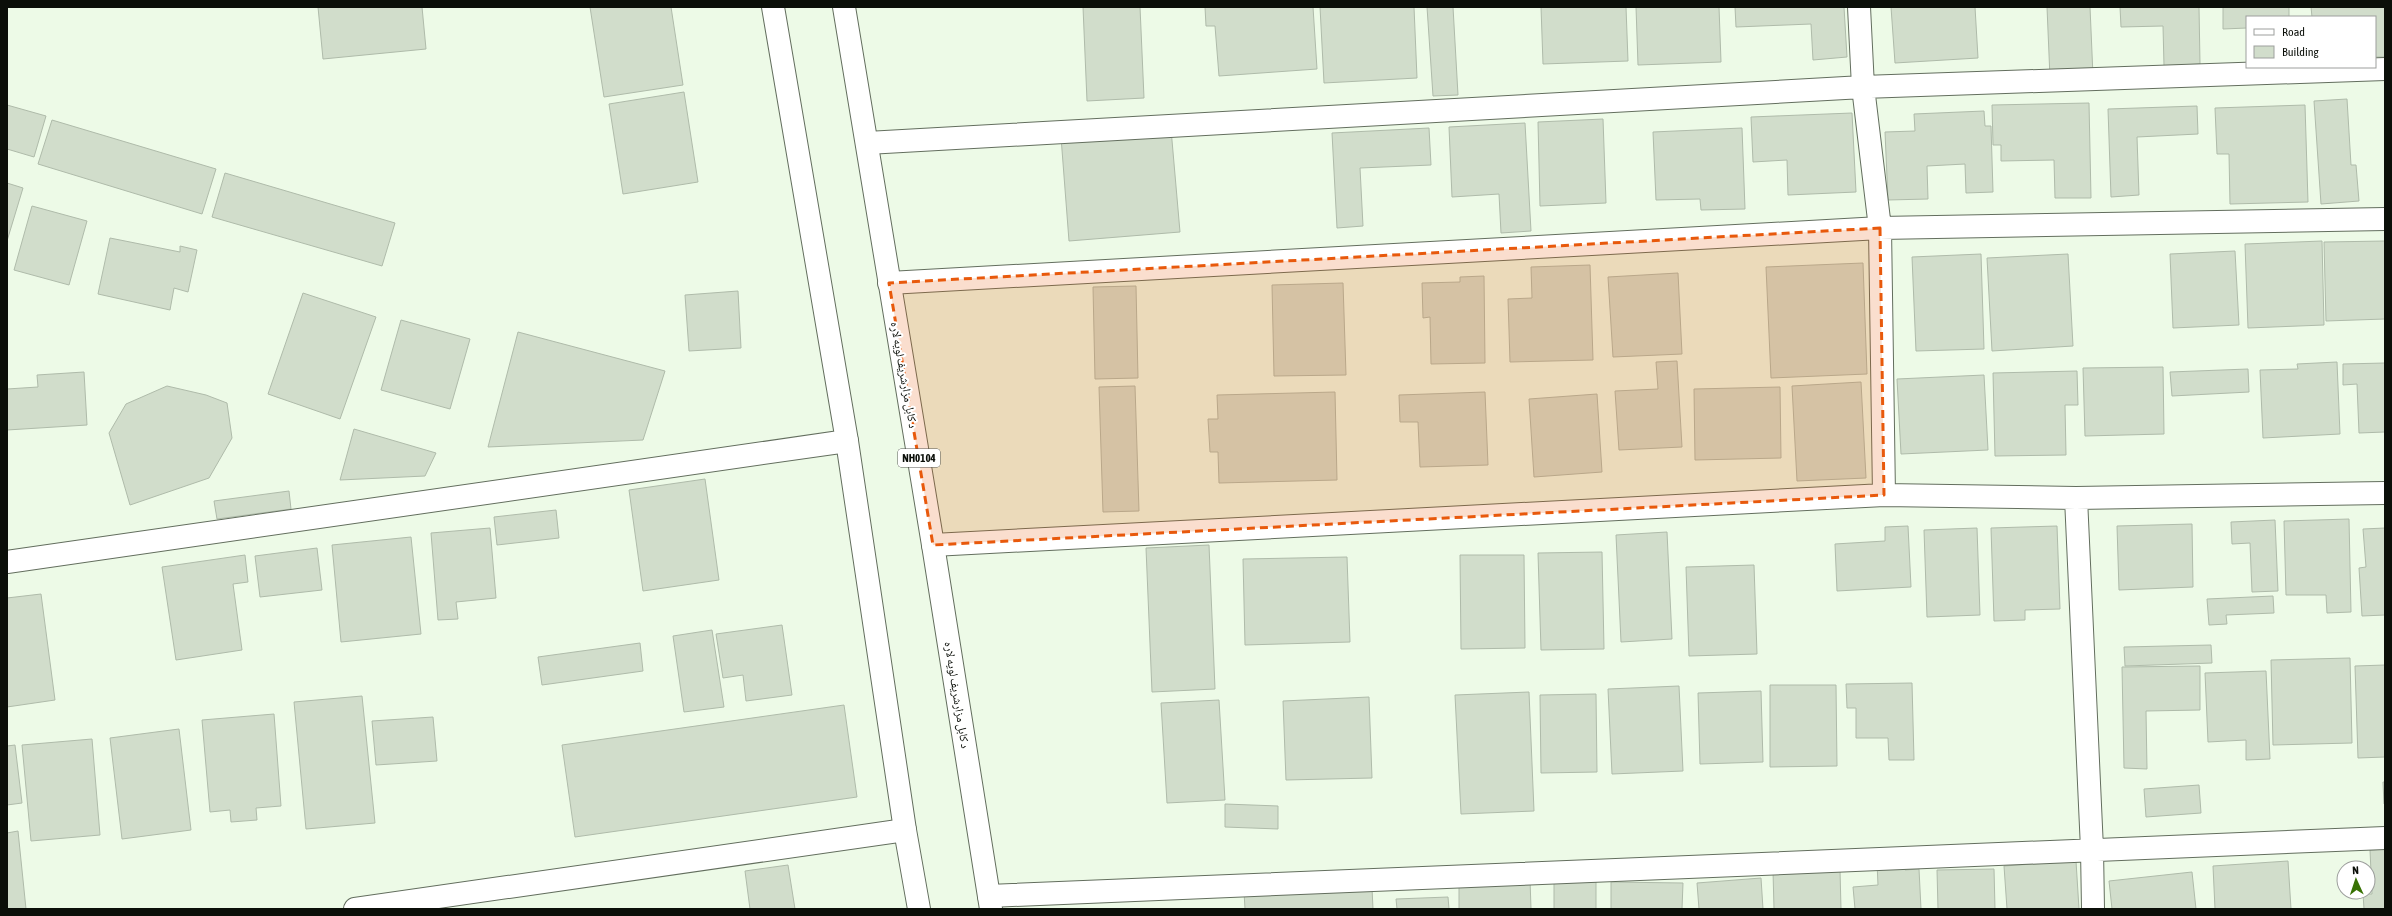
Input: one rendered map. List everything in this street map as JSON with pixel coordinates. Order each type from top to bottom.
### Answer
[{"type":"main road","points":[[773,7],[847,441],[905,830],[919,909]]},
{"type":"main road","name":"د کابل مزارشریف لویه لاره","points":[[844,7],[934,545],[990,903]]},
{"type":"main road","points":[[1859,7],[1863,87],[1880,228],[1884,495]]},
{"type":"main road","points":[[867,143],[1863,87],[2385,69]]},
{"type":"main road","points":[[889,283],[1880,228],[2385,219]]},
{"type":"main road","points":[[7,562],[847,441]]},
{"type":"main road","points":[[934,545],[1884,495],[2076,498],[2385,493]]},
{"type":"main road","points":[[2076,498],[2092,849],[2093,909]]},
{"type":"main road","points":[[355,909],[905,830]]},
{"type":"main road","points":[[990,903],[2092,849],[2385,838]]},
{"type":"highlighted area","points":[[1880,228],[1884,495],[933,545],[889,283]]},
{"type":"building","points":[[318,7],[422,7],[426,49],[323,59]]},
{"type":"building","points":[[590,7],[671,7],[683,85],[604,97]]},
{"type":"building","points":[[1083,7],[1140,7],[1144,98],[1087,101]]},
{"type":"building","points":[[1205,7],[1313,7],[1317,69],[1219,76],[1215,26],[1206,26]]},
{"type":"building","points":[[1320,7],[1414,7],[1417,78],[1324,83]]},
{"type":"building","points":[[1427,7],[1453,7],[1458,95],[1433,96]]},
{"type":"building","points":[[1541,7],[1626,7],[1628,61],[1543,64]]},
{"type":"building","points":[[1636,7],[1719,7],[1721,62],[1638,65]]},
{"type":"building","points":[[1735,7],[1844,7],[1847,57],[1813,60],[1811,24],[1736,27]]},
{"type":"building","points":[[1891,7],[1975,7],[1978,58],[1895,63]]},
{"type":"building","points":[[2047,7],[2090,7],[2093,76],[2050,78]]},
{"type":"building","points":[[2120,7],[2199,7],[2200,64],[2164,66],[2163,26],[2121,27]]},
{"type":"building","points":[[2223,7],[2289,7],[2289,16],[2246,16],[2246,28],[2223,29]]},
{"type":"building","points":[[2311,7],[2385,7],[2385,57],[2376,57],[2376,16],[2312,16]]},
{"type":"building","points":[[684,92],[698,182],[623,194],[609,104]]},
{"type":"building","points":[[2347,99],[2351,165],[2356,165],[2359,201],[2321,204],[2314,101]]},
{"type":"building","points":[[2089,103],[2091,198],[2055,198],[2054,160],[2001,161],[2001,145],[1993,145],[1992,105]]},
{"type":"building","points":[[7,105],[46,116],[34,157],[7,149]]},
{"type":"building","points":[[2305,105],[2308,202],[2230,204],[2229,154],[2217,154],[2215,108]]},
{"type":"building","points":[[2197,106],[2198,134],[2137,137],[2139,195],[2111,197],[2108,109]]},
{"type":"building","points":[[1984,111],[1985,126],[1991,126],[1993,192],[1966,193],[1965,164],[1927,166],[1928,199],[1888,200],[1885,132],[1915,131],[1914,114]]},
{"type":"building","points":[[1852,113],[1856,192],[1788,195],[1787,160],[1753,162],[1751,117]]},
{"type":"building","points":[[1603,119],[1606,203],[1540,206],[1538,122]]},
{"type":"building","points":[[52,120],[216,169],[202,214],[38,164]]},
{"type":"building","points":[[1525,123],[1531,231],[1501,233],[1499,194],[1452,197],[1449,127]]},
{"type":"building","points":[[1429,128],[1431,165],[1360,168],[1363,226],[1337,228],[1332,133]]},
{"type":"building","points":[[1742,128],[1745,209],[1701,210],[1700,199],[1656,200],[1653,132]]},
{"type":"building","points":[[1171,129],[1180,232],[1069,241],[1061,137]]},
{"type":"building","points":[[225,173],[395,223],[382,266],[212,217]]},
{"type":"building","points":[[7,183],[23,188],[7,241]]},
{"type":"building","points":[[32,206],[87,221],[69,285],[14,270]]},
{"type":"building","points":[[110,238],[180,252],[180,246],[197,250],[188,292],[174,288],[170,310],[98,294]]},
{"type":"building","points":[[2322,241],[2324,325],[2248,328],[2245,244]]},
{"type":"building","points":[[2385,241],[2385,319],[2326,321],[2324,242]]},
{"type":"building","points":[[2235,251],[2239,325],[2173,328],[2170,254]]},
{"type":"building","points":[[1981,254],[1984,349],[1916,351],[1912,257]]},
{"type":"building","points":[[2068,254],[2073,346],[1992,351],[1987,258]]},
{"type":"building","points":[[1863,263],[1867,374],[1771,378],[1766,267]]},
{"type":"building","points":[[1590,265],[1593,360],[1510,362],[1508,299],[1532,298],[1531,267]]},
{"type":"building","points":[[1678,273],[1682,354],[1613,357],[1608,277]]},
{"type":"building","points":[[1484,276],[1485,363],[1431,364],[1430,317],[1423,318],[1422,283],[1460,282],[1460,277]]},
{"type":"building","points":[[1343,283],[1346,375],[1274,376],[1272,285]]},
{"type":"building","points":[[1136,286],[1138,378],[1095,379],[1093,287]]},
{"type":"building","points":[[738,291],[741,348],[689,351],[685,295]]},
{"type":"building","points":[[303,293],[376,317],[340,419],[268,394]]},
{"type":"building","points":[[401,320],[470,339],[450,409],[381,390]]},
{"type":"building","points":[[518,332],[665,371],[643,440],[488,447]]},
{"type":"building","points":[[1677,361],[1682,447],[1619,450],[1615,391],[1658,389],[1656,362]]},
{"type":"building","points":[[2337,362],[2340,434],[2263,438],[2260,370],[2298,369],[2297,364]]},
{"type":"building","points":[[2385,363],[2385,432],[2359,433],[2357,384],[2343,385],[2343,364]]},
{"type":"building","points":[[2163,367],[2164,434],[2085,436],[2083,368]]},
{"type":"building","points":[[2248,369],[2249,392],[2172,396],[2170,372]]},
{"type":"building","points":[[2077,371],[2078,405],[2065,405],[2066,455],[1995,456],[1993,373]]},
{"type":"building","points":[[84,372],[87,425],[7,430],[7,389],[38,387],[37,375]]},
{"type":"building","points":[[1984,375],[1988,450],[1901,454],[1897,379]]},
{"type":"building","points":[[1861,382],[1866,478],[1797,481],[1792,386]]},
{"type":"building","points":[[167,386],[206,395],[227,403],[232,438],[209,478],[130,505],[109,433],[126,404]]},
{"type":"building","points":[[1135,386],[1139,511],[1103,512],[1099,387]]},
{"type":"building","points":[[1780,387],[1781,458],[1695,460],[1694,389]]},
{"type":"building","points":[[1335,392],[1337,480],[1219,483],[1218,452],[1210,452],[1208,419],[1218,419],[1217,395]]},
{"type":"building","points":[[1485,392],[1488,465],[1420,467],[1418,422],[1400,422],[1399,395]]},
{"type":"building","points":[[1597,394],[1602,472],[1534,477],[1529,399]]},
{"type":"building","points":[[354,429],[436,453],[425,476],[340,480]]},
{"type":"building","points":[[705,479],[719,580],[643,591],[629,490]]},
{"type":"building","points":[[289,491],[291,509],[217,519],[214,501]]},
{"type":"building","points":[[556,510],[559,538],[497,545],[494,517]]},
{"type":"building","points":[[2349,519],[2351,612],[2327,613],[2326,595],[2286,595],[2284,521]]},
{"type":"building","points":[[2275,520],[2278,591],[2252,592],[2250,543],[2232,544],[2231,522]]},
{"type":"building","points":[[2192,524],[2193,587],[2119,590],[2117,526]]},
{"type":"building","points":[[1908,526],[1911,587],[1837,591],[1835,544],[1885,541],[1885,527]]},
{"type":"building","points":[[2057,526],[2060,609],[2025,610],[2025,620],[1994,621],[1991,528]]},
{"type":"building","points":[[490,528],[496,598],[456,602],[458,619],[438,620],[431,533]]},
{"type":"building","points":[[1977,528],[1980,615],[1927,617],[1924,530]]},
{"type":"building","points":[[2385,528],[2385,615],[2362,616],[2359,568],[2366,567],[2363,529]]},
{"type":"building","points":[[1667,532],[1672,639],[1621,642],[1616,535]]},
{"type":"building","points":[[411,537],[421,634],[341,642],[332,545]]},
{"type":"building","points":[[1209,545],[1215,689],[1152,692],[1146,548]]},
{"type":"building","points":[[317,548],[322,590],[260,597],[255,556]]},
{"type":"building","points":[[1602,552],[1604,649],[1541,650],[1538,553]]},
{"type":"building","points":[[245,555],[248,582],[233,584],[242,650],[176,660],[162,567]]},
{"type":"building","points":[[1460,555],[1524,555],[1525,648],[1461,649]]},
{"type":"building","points":[[1347,557],[1350,642],[1245,645],[1243,559]]},
{"type":"building","points":[[1754,565],[1757,654],[1689,656],[1686,567]]},
{"type":"building","points":[[41,594],[55,700],[7,707],[7,598]]},
{"type":"building","points":[[2273,596],[2274,613],[2226,615],[2227,624],[2209,625],[2207,599]]},
{"type":"building","points":[[782,625],[792,695],[746,701],[743,675],[723,678],[716,634]]},
{"type":"building","points":[[712,630],[724,707],[684,712],[673,636]]},
{"type":"building","points":[[640,643],[643,671],[542,685],[538,657]]},
{"type":"building","points":[[2211,645],[2212,663],[2125,666],[2124,647]]},
{"type":"building","points":[[2350,658],[2352,743],[2273,745],[2271,660]]},
{"type":"building","points":[[2385,665],[2385,757],[2358,758],[2355,666]]},
{"type":"building","points":[[2200,666],[2200,710],[2146,711],[2147,769],[2124,768],[2122,667]]},
{"type":"building","points":[[2266,671],[2270,759],[2246,760],[2246,740],[2208,742],[2205,673]]},
{"type":"building","points":[[1912,683],[1914,760],[1889,760],[1888,738],[1856,738],[1856,708],[1847,708],[1846,684]]},
{"type":"building","points":[[1770,685],[1836,685],[1837,766],[1770,767]]},
{"type":"building","points":[[1679,686],[1683,771],[1612,774],[1608,689]]},
{"type":"building","points":[[1761,691],[1763,762],[1700,764],[1698,693]]},
{"type":"building","points":[[1529,692],[1534,811],[1461,814],[1455,695]]},
{"type":"building","points":[[1596,694],[1597,772],[1541,773],[1540,695]]},
{"type":"building","points":[[362,696],[375,823],[306,829],[294,702]]},
{"type":"building","points":[[1369,697],[1372,778],[1286,780],[1283,701]]},
{"type":"building","points":[[1219,700],[1225,800],[1167,803],[1161,703]]},
{"type":"building","points":[[844,705],[857,797],[575,837],[562,745]]},
{"type":"building","points":[[274,714],[281,806],[256,808],[257,820],[231,822],[230,810],[210,812],[202,720]]},
{"type":"building","points":[[433,717],[437,761],[376,765],[372,721]]},
{"type":"building","points":[[179,729],[191,830],[122,839],[110,738]]},
{"type":"building","points":[[92,739],[100,835],[31,841],[22,745]]},
{"type":"building","points":[[15,745],[22,803],[7,805],[7,746]]},
{"type":"building","points":[[2383,782],[2385,782],[2385,804],[2384,804]]},
{"type":"building","points":[[2199,785],[2201,813],[2146,817],[2144,789]]},
{"type":"building","points":[[1225,804],[1278,806],[1278,829],[1225,827]]},
{"type":"building","points":[[18,831],[26,909],[7,909],[7,833]]},
{"type":"building","points":[[2385,849],[2385,909],[2364,909],[2363,900],[2376,900],[2376,860],[2370,860],[2370,850]]},
{"type":"building","points":[[2076,861],[2079,909],[2007,909],[2004,866]]},
{"type":"building","points":[[2288,861],[2291,909],[2215,909],[2213,866]]},
{"type":"building","points":[[1904,862],[1905,870],[1919,869],[1921,909],[1855,909],[1853,887],[1878,885],[1877,863]]},
{"type":"building","points":[[788,865],[795,909],[750,909],[745,871]]},
{"type":"building","points":[[1994,869],[1995,909],[1938,909],[1937,870]]},
{"type":"building","points":[[1840,870],[1841,909],[1774,909],[1773,871]]},
{"type":"building","points":[[2192,872],[2196,909],[2112,909],[2109,881]]},
{"type":"building","points":[[1761,878],[1763,909],[1699,909],[1697,883]]},
{"type":"building","points":[[1459,879],[1530,879],[1531,909],[1459,909]]},
{"type":"building","points":[[1554,879],[1596,879],[1596,909],[1554,909]]},
{"type":"building","points":[[1611,882],[1683,883],[1682,909],[1611,909]]},
{"type":"building","points":[[1372,888],[1373,909],[1245,909],[1244,892]]},
{"type":"building","points":[[1448,897],[1449,909],[1397,909],[1396,899]]}]
